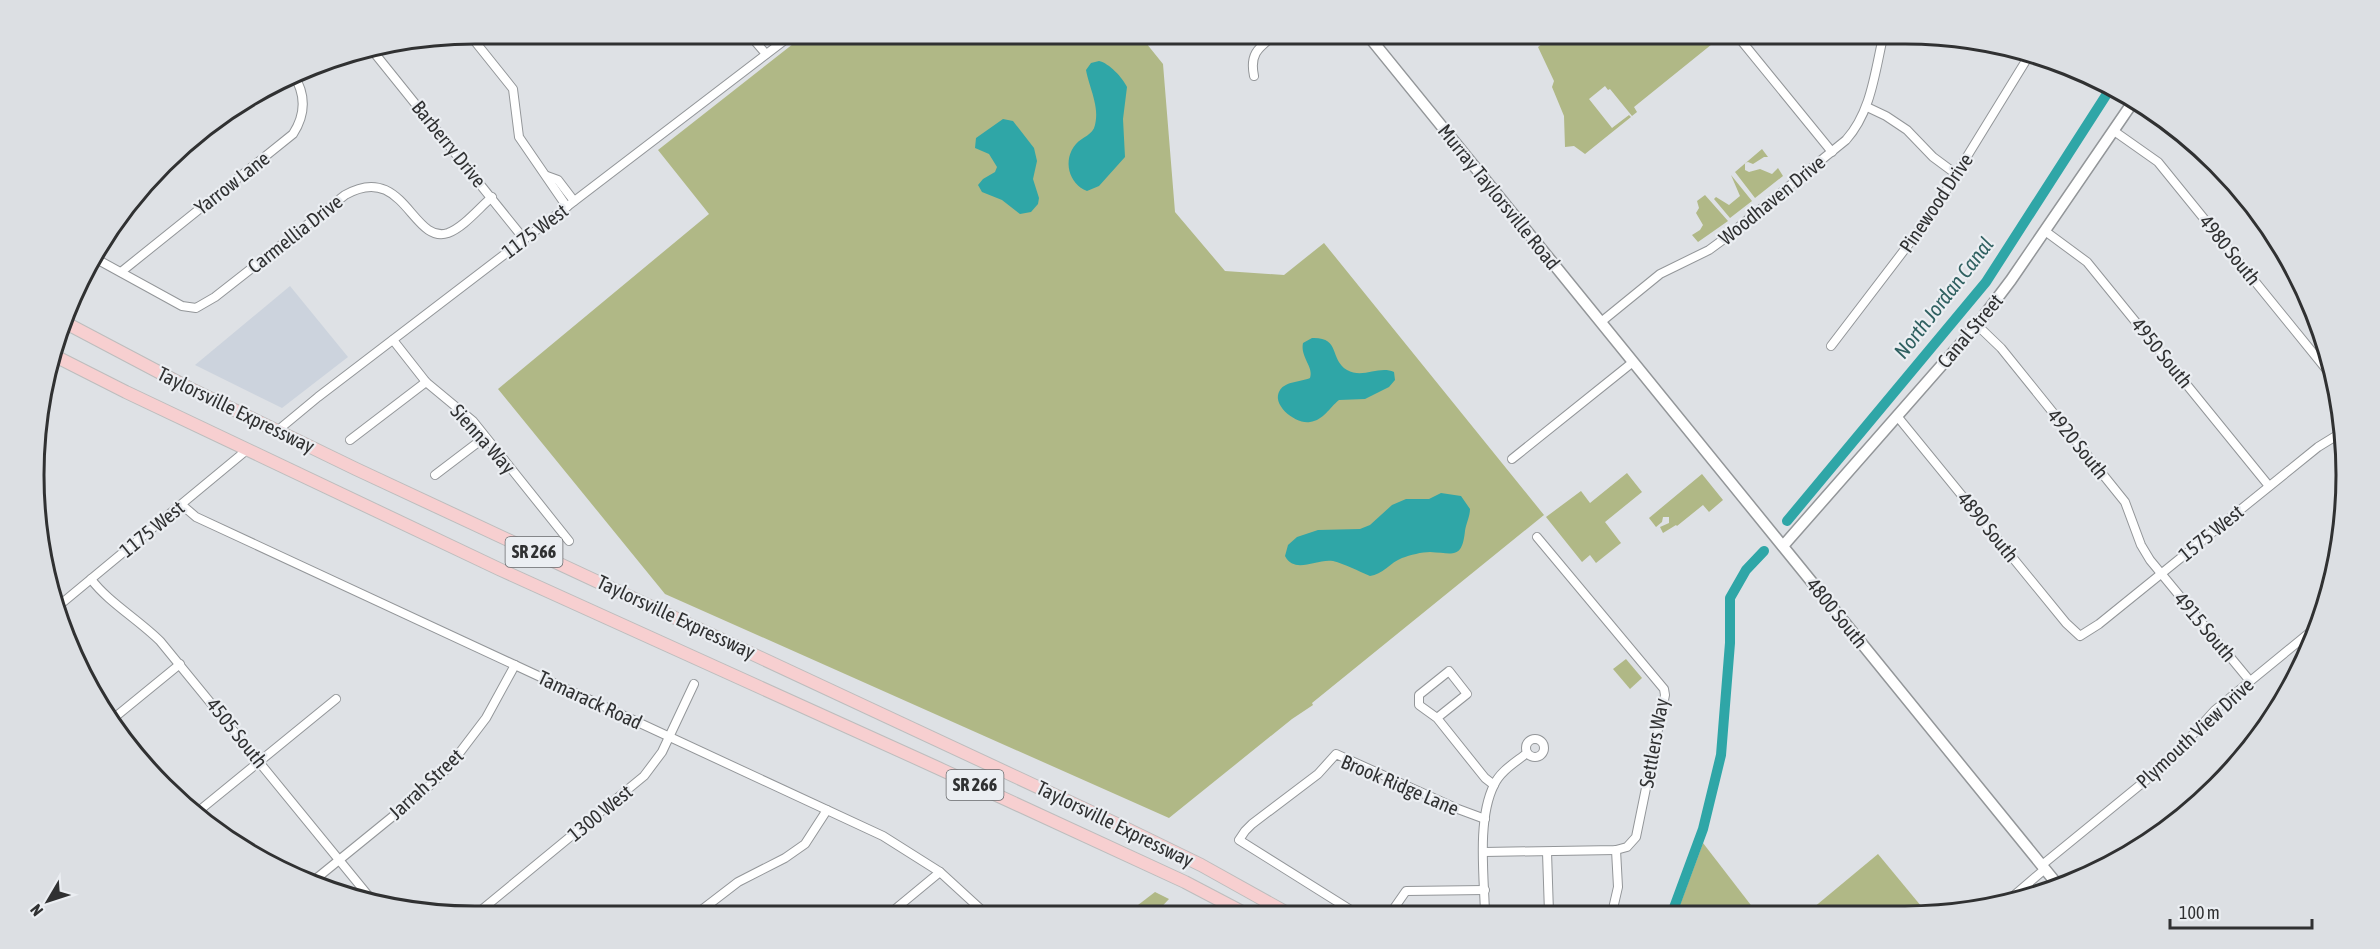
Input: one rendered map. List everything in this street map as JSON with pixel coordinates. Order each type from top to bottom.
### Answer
[{"type":"main road","name":"Taylorsville Expressway","points":[[70,325],[153,370],[277,431],[1119,825],[1228,879],[1275,906]]},
{"type":"main road","name":"Taylorsville Expressway","points":[[59,358],[499,569],[928,764],[1175,878],[1230,906]]},
{"type":"street","points":[[477,44],[513,89],[519,137],[547,176],[550,186],[567,207]]},
{"type":"street","points":[[757,44],[766,54]]},
{"type":"street","name":"1175 West","points":[[277,431],[318,397],[779,44]]},
{"type":"street","points":[[1254,76],[1252,62],[1255,53],[1265,44]]},
{"type":"street","name":"Murray Taylorsville Road","points":[[1375,44],[1633,362]]},
{"type":"street","points":[[1744,44],[1832,152]]},
{"type":"street","name":"Woodhaven Drive","points":[[1601,322],[1660,274],[1716,245],[1832,152],[1852,133],[1867,107],[1881,44]]},
{"type":"street","name":"Barberry Drive","points":[[376,55],[525,239]]},
{"type":"street","name":"Pinewood Drive","points":[[1831,346],[1928,220],[2026,61]]},
{"type":"street","name":"Yarrow Lane","points":[[121,272],[293,134],[303,113],[303,100],[297,82]]},
{"type":"street","points":[[1867,107],[1900,125],[1933,157],[1956,174]]},
{"type":"street","name":"Canal Street","points":[[1783,546],[1977,325],[2130,107]]},
{"type":"street","name":"4980 South","points":[[2114,131],[2161,165],[2322,364]]},
{"type":"street","points":[[547,176],[558,180],[574,201]]},
{"type":"street","name":"Carmellia Drive","points":[[100,261],[182,306],[196,308],[214,297],[345,195],[358,188],[377,188],[395,195],[424,227],[439,234],[457,227],[492,197]]},
{"type":"street","name":"4950 South","points":[[2045,231],[2087,262],[2269,486]]},
{"type":"street","name":"4920 South","points":[[1977,325],[2001,348],[2125,502],[2140,545],[2161,573]]},
{"type":"street","name":"Sienna Way","points":[[393,340],[426,382],[465,413],[569,541]]},
{"type":"street","points":[[1512,459],[1633,362]]},
{"type":"street","name":"4800 South","points":[[1633,362],[2044,867]]},
{"type":"street","points":[[350,440],[426,382]]},
{"type":"street","name":"4890 South","points":[[1898,416],[2059,614],[2080,636]]},
{"type":"street","points":[[435,475],[485,436]]},
{"type":"street","name":"1575 West","points":[[2080,636],[2099,624],[2318,447],[2335,437]]},
{"type":"street","name":"1175 West","points":[[63,602],[248,449]]},
{"type":"street","name":"Tamarack Road","points":[[182,505],[196,517],[883,836],[940,872],[977,906]]},
{"type":"street","name":"Settlers Way","points":[[1537,537],[1664,689],[1665,694],[1636,837],[1628,847],[1616,850]]},
{"type":"street","name":"4915 South","points":[[2161,573],[2250,681]]},
{"type":"street","name":"4505 South","points":[[91,579],[99,590],[140,621],[180,664],[365,891]]},
{"type":"street","name":"Plymouth View Drive","points":[[2019,890],[2167,764],[2208,716],[2305,636]]},
{"type":"street","points":[[117,715],[180,664]]},
{"type":"street","name":"Jarrah Street","points":[[319,876],[424,791],[448,768],[486,718],[515,665]]},
{"type":"street","points":[[1437,718],[1467,694],[1449,671],[1419,695],[1419,705],[1437,718],[1485,778],[1494,785]]},
{"type":"street","name":"1300 West","points":[[486,906],[631,789],[654,765],[694,684]]},
{"type":"street","points":[[202,808],[336,699]]},
{"type":"street","points":[[1485,906],[1485,819],[1494,785],[1504,772],[1527,753]]},
{"type":"street","name":"Brook Ridge Lane","points":[[1344,906],[1239,840],[1252,824],[1318,774],[1336,754],[1447,805],[1485,819]]},
{"type":"street","points":[[707,906],[738,882],[785,858],[805,844],[827,810]]},
{"type":"street","points":[[1484,852],[1616,850],[1618,887],[1614,906]]},
{"type":"street","points":[[1547,852],[1548,906]]},
{"type":"street","points":[[2044,867],[2053,879]]},
{"type":"street","points":[[899,906],[940,872]]},
{"type":"street","points":[[1396,906],[1406,891],[1485,890]]},
{"type":"shaded area","points":[[290,286],[348,357],[282,408],[195,365]]},
{"type":"green space","points":[[793,44],[1147,44],[1163,64],[1175,212],[1225,271],[1284,275],[1324,243],[1544,515],[1312,703],[1313,705],[1292,719],[1169,818],[665,594],[498,389],[709,214],[658,150]]},
{"type":"green space","points":[[1542,44],[1712,44],[1634,107],[1637,112],[1632,116],[1605,86],[1589,99],[1612,128],[1629,115],[1631,117],[1585,154],[1574,146],[1565,147],[1564,116],[1552,87],[1554,81],[1538,47]]},
{"type":"green space","points":[[1762,149],[1768,157],[1753,164],[1746,163]]},
{"type":"green space","points":[[1745,163],[1745,170],[1749,172],[1760,169],[1772,174],[1778,168],[1783,176],[1755,198],[1735,172]]},
{"type":"green space","points":[[1731,175],[1752,201],[1730,218],[1714,199],[1716,197],[1729,205],[1740,196]]},
{"type":"green space","points":[[1705,195],[1728,221],[1698,242],[1692,235],[1703,225],[1696,213],[1699,208],[1697,201]]},
{"type":"green space","points":[[1627,473],[1642,492],[1605,522],[1621,543],[1596,563],[1590,555],[1582,562],[1546,517],[1581,491],[1590,503]]},
{"type":"green space","points":[[1702,474],[1723,500],[1709,512],[1703,505],[1677,526],[1663,533],[1660,527],[1669,523],[1669,517],[1663,517],[1662,522],[1656,527],[1649,518]]},
{"type":"green space","points":[[1626,659],[1642,678],[1630,689],[1613,669]]},
{"type":"green space","points":[[1703,843],[1752,906],[1680,906]]},
{"type":"green space","points":[[1878,854],[1921,905],[1906,906],[1815,906]]},
{"type":"green space","points":[[1155,892],[1169,899],[1162,906],[1138,905]]},
{"type":"water","points":[[1099,61],[1115,71],[1127,87],[1123,119],[1125,157],[1099,186],[1087,191],[1081,188],[1072,177],[1069,171],[1069,157],[1076,144],[1092,131],[1095,125],[1095,104],[1086,70],[1091,63]]},
{"type":"water","points":[[1003,119],[1013,121],[1034,148],[1037,161],[1033,179],[1039,198],[1038,204],[1031,212],[1020,214],[1002,200],[982,192],[978,185],[995,172],[997,167],[989,154],[975,148],[976,138]]},
{"type":"water","points":[[1312,338],[1327,341],[1347,370],[1359,373],[1388,370],[1394,372],[1395,380],[1389,387],[1365,399],[1339,400],[1315,421],[1305,422],[1292,417],[1282,408],[1278,396],[1280,390],[1286,385],[1310,378],[1303,343]]},
{"type":"water","points":[[1441,493],[1461,496],[1470,509],[1462,547],[1455,553],[1427,552],[1412,555],[1370,576],[1333,561],[1300,565],[1289,562],[1285,556],[1288,545],[1297,537],[1318,530],[1360,529],[1370,525],[1392,505],[1406,499],[1429,499]]},
{"type":"waterway","name":"North Jordan Canal","points":[[1787,521],[1986,282],[2107,94]]},
{"type":"waterway","name":"North Jordan Canal","points":[[1675,906],[1703,829],[1721,755],[1730,643],[1730,598],[1746,570],[1764,551]]}]
